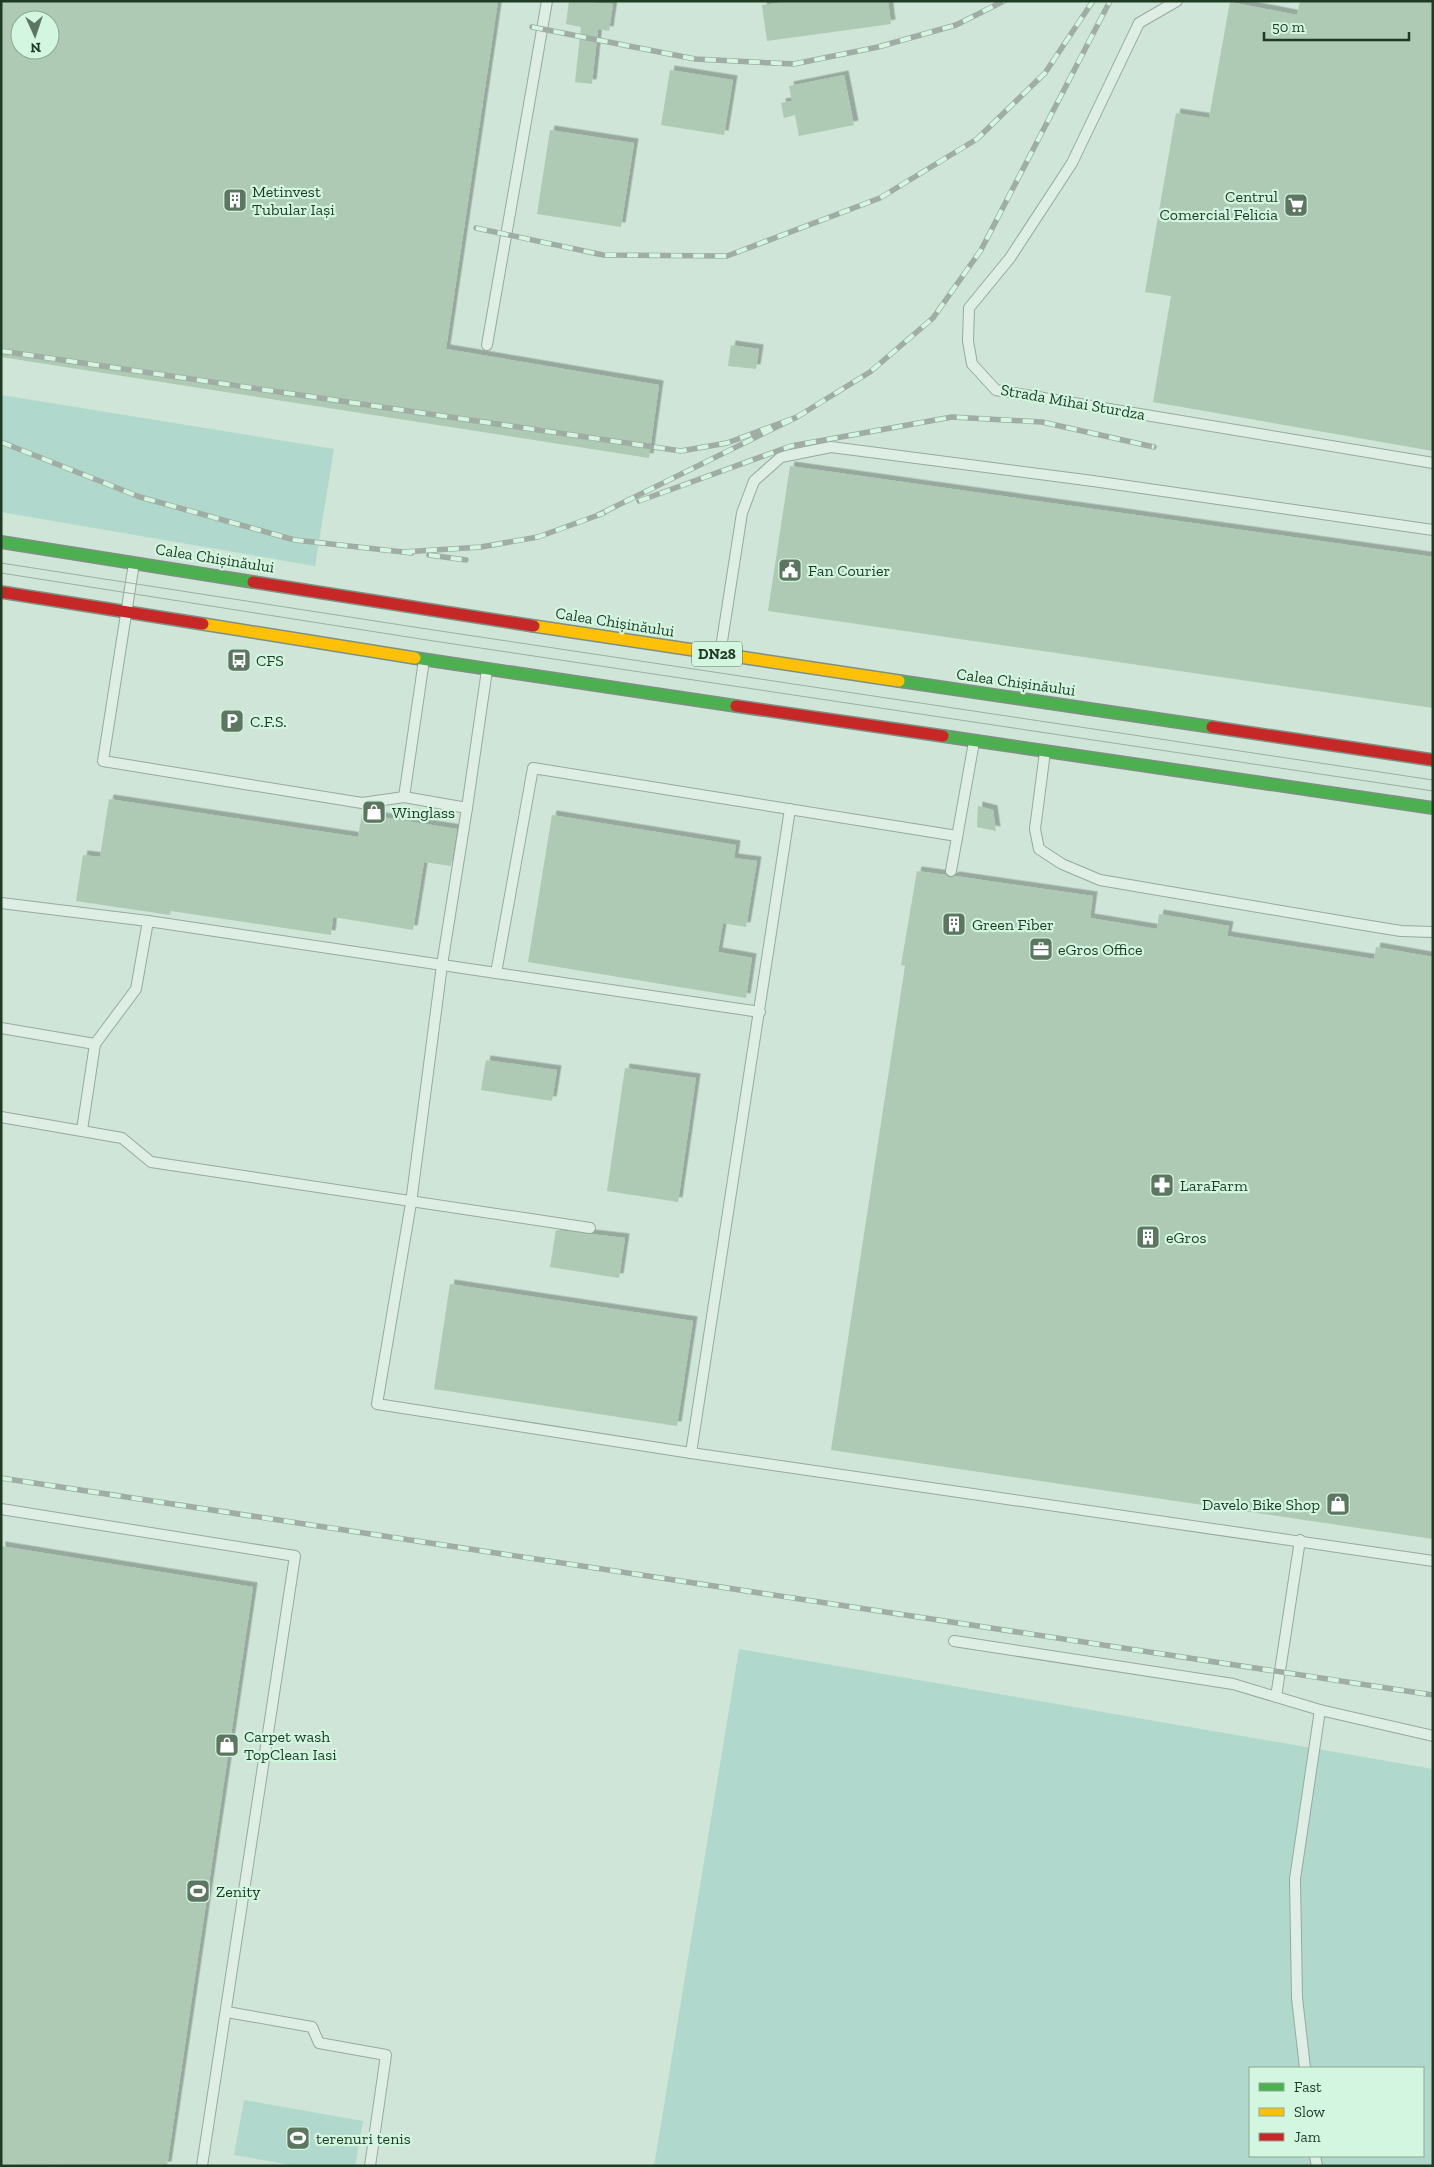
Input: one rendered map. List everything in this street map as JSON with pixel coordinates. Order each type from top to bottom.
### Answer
[{"type":"main road","name":"Calea Chișinăului","points":[[1,542],[720,655],[1433,760]]},
{"type":"main road","points":[[1,592],[487,669],[1433,808]]},
{"type":"lane","points":[[487,345],[547,1]]},
{"type":"lane","name":"Strada Mihai Sturdza","points":[[1177,1],[1139,23],[1072,163],[1010,258],[970,308],[968,341],[972,364],[996,390],[1433,463]]},
{"type":"lane","points":[[720,655],[742,513],[754,480],[781,457],[831,447],[1092,481],[1433,530]]},
{"type":"lane","points":[[134,562],[103,760],[362,803],[404,797],[467,808]]},
{"type":"lane","points":[[404,797],[424,658]]},
{"type":"lane","points":[[487,669],[442,965],[411,1203],[377,1404],[691,1453],[1300,1540],[1433,1561]]},
{"type":"lane","points":[[951,871],[974,741]]},
{"type":"lane","points":[[1045,751],[1035,829],[1040,849],[1062,864],[1100,880],[1142,888],[1366,926],[1401,931],[1433,932]]},
{"type":"lane","points":[[496,973],[533,768],[958,836]]},
{"type":"lane","points":[[691,1453],[790,808]]},
{"type":"lane","points":[[1,903],[148,921],[760,1012]]},
{"type":"lane","points":[[82,1130],[94,1044],[136,990],[148,921]]},
{"type":"lane","points":[[1,1028],[94,1044]]},
{"type":"lane","points":[[1,1117],[122,1138],[151,1162],[411,1203],[590,1228]]},
{"type":"lane","points":[[1,1509],[295,1556],[227,2012],[202,2166]]},
{"type":"lane","points":[[1276,1697],[1300,1540]]},
{"type":"lane","points":[[954,1641],[1233,1684],[1320,1710],[1433,1736]]},
{"type":"lane","points":[[1305,2067],[1297,1998],[1295,1879],[1320,1710]]},
{"type":"lane","points":[[227,2012],[312,2026],[319,2043],[386,2055],[370,2166]]},
{"type":"shaded area","points":[[1,395],[334,449],[315,566],[1,512]]},
{"type":"shaded area","points":[[739,1649],[1433,1769],[1433,2166],[654,2166]]},
{"type":"shaded area","name":"terenuri tenis","points":[[244,2100],[363,2121],[355,2166],[297,2166],[234,2155]]},
{"type":"building","name":"Metinvest Tubular Iași","points":[[1,1],[498,1],[446,349],[659,385],[649,458],[1,357]]},
{"type":"building","points":[[569,1],[613,4],[609,31],[598,29],[592,84],[575,82],[581,27],[566,24]]},
{"type":"building","points":[[794,1],[888,1],[891,24],[767,41],[762,5]]},
{"type":"building","name":"Centrul Comercial Felicia","points":[[1300,1],[1433,1],[1433,451],[1153,402],[1171,296],[1145,292],[1176,113],[1209,118],[1230,2],[1297,15]]},
{"type":"building","points":[[670,70],[733,80],[724,135],[661,125]]},
{"type":"building","points":[[844,75],[854,125],[799,136],[795,115],[784,118],[781,103],[792,101],[789,86]]},
{"type":"building","points":[[550,130],[634,143],[621,227],[537,214]]},
{"type":"building","points":[[731,345],[759,349],[756,369],[728,366]]},
{"type":"building","points":[[790,466],[1433,557],[1433,708],[768,611]]},
{"type":"building","points":[[109,799],[358,837],[362,814],[457,829],[451,866],[424,862],[413,930],[333,917],[331,935],[171,911],[170,915],[76,901],[83,855],[100,857]]},
{"type":"building","points":[[978,806],[993,810],[996,831],[977,827]]},
{"type":"building","points":[[552,815],[736,845],[734,858],[757,861],[746,927],[723,923],[718,952],[752,958],[746,998],[528,962]]},
{"type":"building","name":"eGros","points":[[917,871],[946,875],[950,878],[955,876],[1093,896],[1090,918],[1157,929],[1159,914],[1229,926],[1227,936],[1374,959],[1376,947],[1433,957],[1433,1539],[831,1450],[905,966],[901,965]]},
{"type":"building","points":[[486,1060],[557,1070],[552,1101],[481,1090]]},
{"type":"building","points":[[625,1068],[696,1078],[678,1202],[607,1191]]},
{"type":"building","points":[[556,1230],[625,1238],[619,1278],[550,1267]]},
{"type":"building","points":[[450,1284],[693,1321],[677,1426],[434,1389]]},
{"type":"building","points":[[1,1546],[253,1587],[167,2166],[1,2164]]},
{"type":"tram line","points":[[1,563],[1433,780]]},
{"type":"tram line","points":[[1,573],[427,640],[1433,791]]},
{"type":"railway","points":[[532,27],[695,59],[794,64],[878,47],[956,25],[1004,1]]},
{"type":"railway","points":[[476,228],[603,255],[727,256],[880,198],[977,139],[1045,73],[1093,1]]},
{"type":"railway","points":[[797,417],[870,372],[933,318],[981,250],[1110,1]]},
{"type":"railway","points":[[1,351],[681,451],[727,443],[797,417],[598,515]]},
{"type":"railway","points":[[639,501],[791,446],[952,417],[1042,422],[1154,447]]},
{"type":"railway","points":[[1,442],[140,497],[295,540],[412,553]]},
{"type":"railway","points":[[404,552],[481,547],[538,537],[604,513]]},
{"type":"railway","points":[[429,555],[466,560]]},
{"type":"railway","points":[[1,1478],[1433,1695]]},
{"type":"traffic: fast","points":[[1,542],[253,582]]},
{"type":"traffic: fast","points":[[415,658],[736,706]]},
{"type":"traffic: fast","points":[[899,681],[1212,727]]},
{"type":"traffic: fast","points":[[943,736],[1433,808]]},
{"type":"traffic: slow","points":[[203,624],[415,658]]},
{"type":"traffic: slow","points":[[534,626],[899,681]]},
{"type":"traffic: jam","points":[[253,582],[534,626]]},
{"type":"traffic: jam","points":[[1,592],[203,624]]},
{"type":"traffic: jam","points":[[736,706],[943,736]]},
{"type":"traffic: jam","points":[[1212,727],[1433,760]]},
{"type":"place","name":"Metinvest Tubular Iași","points":[[235,200]]},
{"type":"place","name":"Centrul Comercial Felicia","points":[[1296,205]]},
{"type":"place","name":"Fan Courier","points":[[790,570]]},
{"type":"place","name":"CFS","points":[[239,660]]},
{"type":"place","name":"C.F.S.","points":[[232,721]]},
{"type":"place","name":"Winglass","points":[[374,812]]},
{"type":"place","name":"Green Fiber","points":[[954,924]]},
{"type":"place","name":"eGros Office","points":[[1041,949]]},
{"type":"place","name":"LaraFarm","points":[[1162,1185]]},
{"type":"place","name":"eGros","points":[[1148,1237]]},
{"type":"place","name":"Davelo Bike Shop","points":[[1338,1504]]},
{"type":"place","name":"Carpet wash TopClean Iasi","points":[[227,1745]]},
{"type":"place","name":"Zenity","points":[[198,1891]]},
{"type":"place","name":"terenuri tenis","points":[[298,2138]]}]
